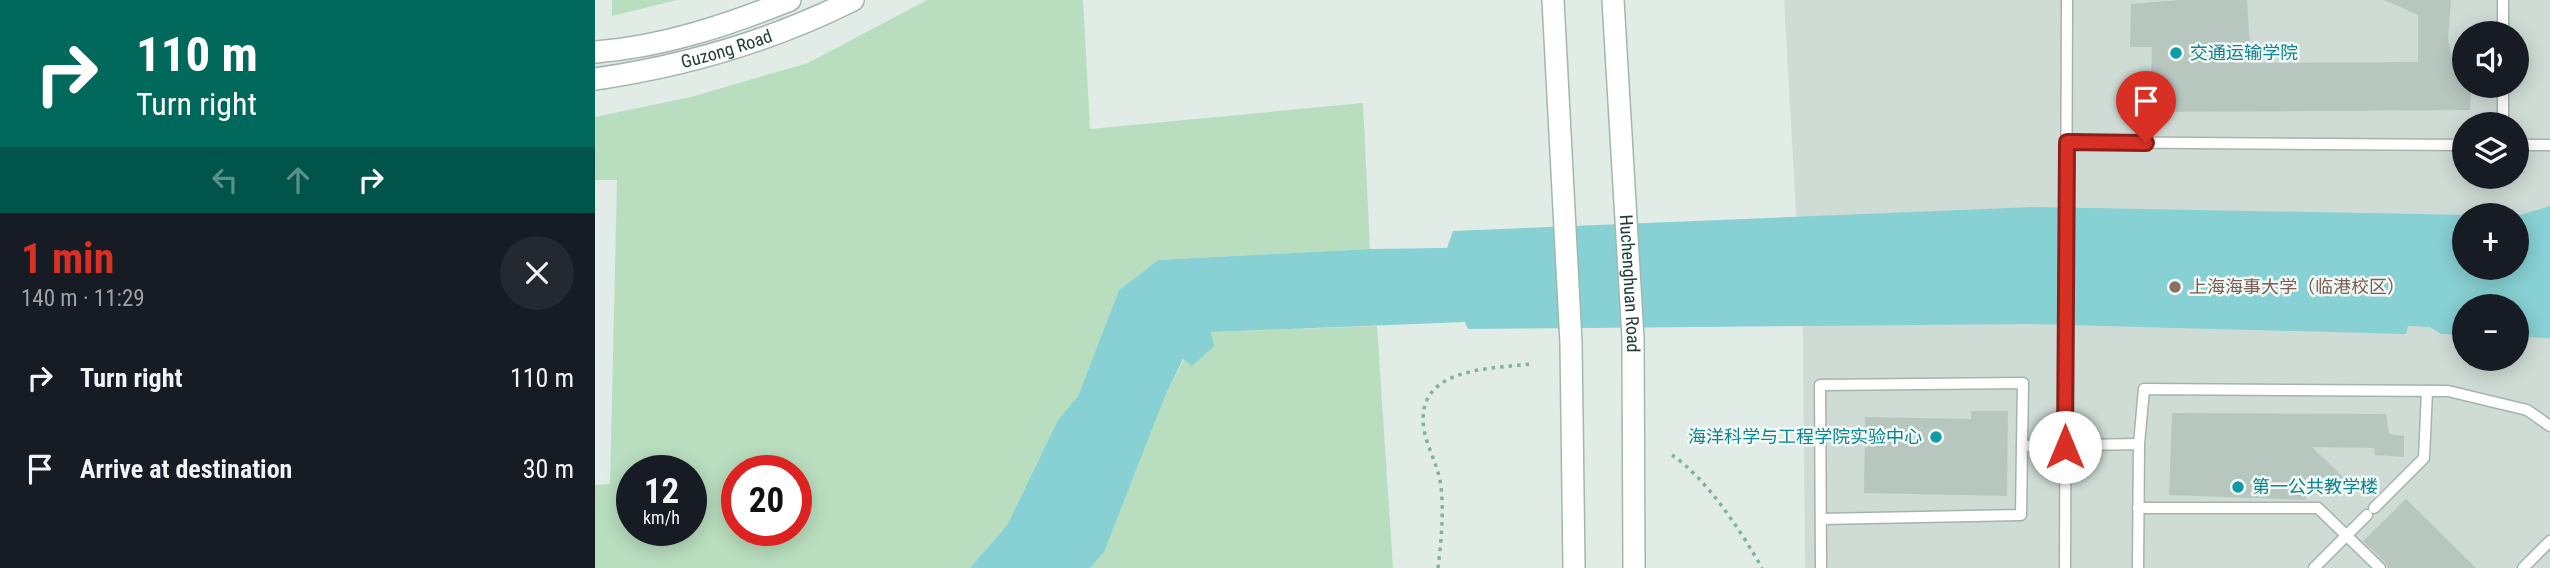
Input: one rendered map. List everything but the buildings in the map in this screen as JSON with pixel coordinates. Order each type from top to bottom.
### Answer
[{"type":"main road","name":"Guzong Road","points":[[595,52],[693,34],[752,16],[790,0]]},
{"type":"main road","name":"Guzong Road","points":[[595,79],[683,64],[795,27],[853,0]]},
{"type":"main road","points":[[1552,0],[1571,343],[1574,568]]},
{"type":"main road","name":"Huchenghuan Road","points":[[1613,0],[1633,338],[1634,568]]},
{"type":"lane","points":[[2065,568],[2067,0]]},
{"type":"lane","points":[[2503,21],[2504,0]]},
{"type":"lane","points":[[2067,142],[2452,145]]},
{"type":"lane","points":[[2529,145],[2550,145]]},
{"type":"lane","points":[[1821,519],[2021,515],[2023,383],[1820,385],[1821,568]]},
{"type":"lane","points":[[2137,568],[2139,444],[2144,389],[2448,391],[2527,410],[2550,426]]},
{"type":"lane","points":[[2315,568],[2424,458],[2427,391]]},
{"type":"lane","points":[[2022,446],[2139,444]]},
{"type":"lane","points":[[2138,508],[2318,508],[2380,568]]},
{"type":"lane","points":[[2523,568],[2550,541]]},
{"type":"path","points":[[1438,568],[1441,487],[1424,430],[1430,394],[1441,382],[1464,371],[1531,364]]},
{"type":"path","points":[[1672,455],[1688,467],[1736,526],[1762,568]]},
{"type":"shaded area","name":"上海海事大学（临港校区）","points":[[1784,0],[2550,0],[2550,568],[1805,568],[1803,337]]},
{"type":"green space","points":[[612,0],[677,0],[612,16]]},
{"type":"green space","points":[[927,0],[1083,0],[1090,129],[1363,103],[1370,249],[1158,260],[1119,290],[1078,396],[1058,420],[1007,525],[970,568],[595,568],[595,485],[610,484],[617,180],[595,180],[595,117],[691,97],[808,63]]},
{"type":"green space","points":[[1377,326],[1393,568],[1090,568],[1104,551],[1166,394],[1184,359],[1210,332]]},
{"type":"water","points":[[2550,206],[2550,338],[2529,337],[2529,294],[2452,294],[2452,334],[2441,334],[2430,327],[2408,326],[2406,334],[2028,324],[1468,329],[1465,322],[1211,332],[1214,346],[1192,366],[1183,359],[1166,394],[1104,552],[1090,568],[970,568],[1007,525],[1058,420],[1078,396],[1119,290],[1158,260],[1370,249],[1447,248],[1453,231],[2034,207],[2452,215],[2452,280],[2529,280],[2529,212]]},
{"type":"place","name":"交通运输学院","points":[[2176,53]]},
{"type":"place","name":"上海海事大学（临港校区）","points":[[2175,287]]},
{"type":"place","name":"海洋科学与工程学院实验中心","points":[[1936,437]]},
{"type":"place","name":"第一公共教学楼","points":[[2238,487]]},
{"type":"route","points":[[2065,447],[2067,142],[2146,143]]}]
